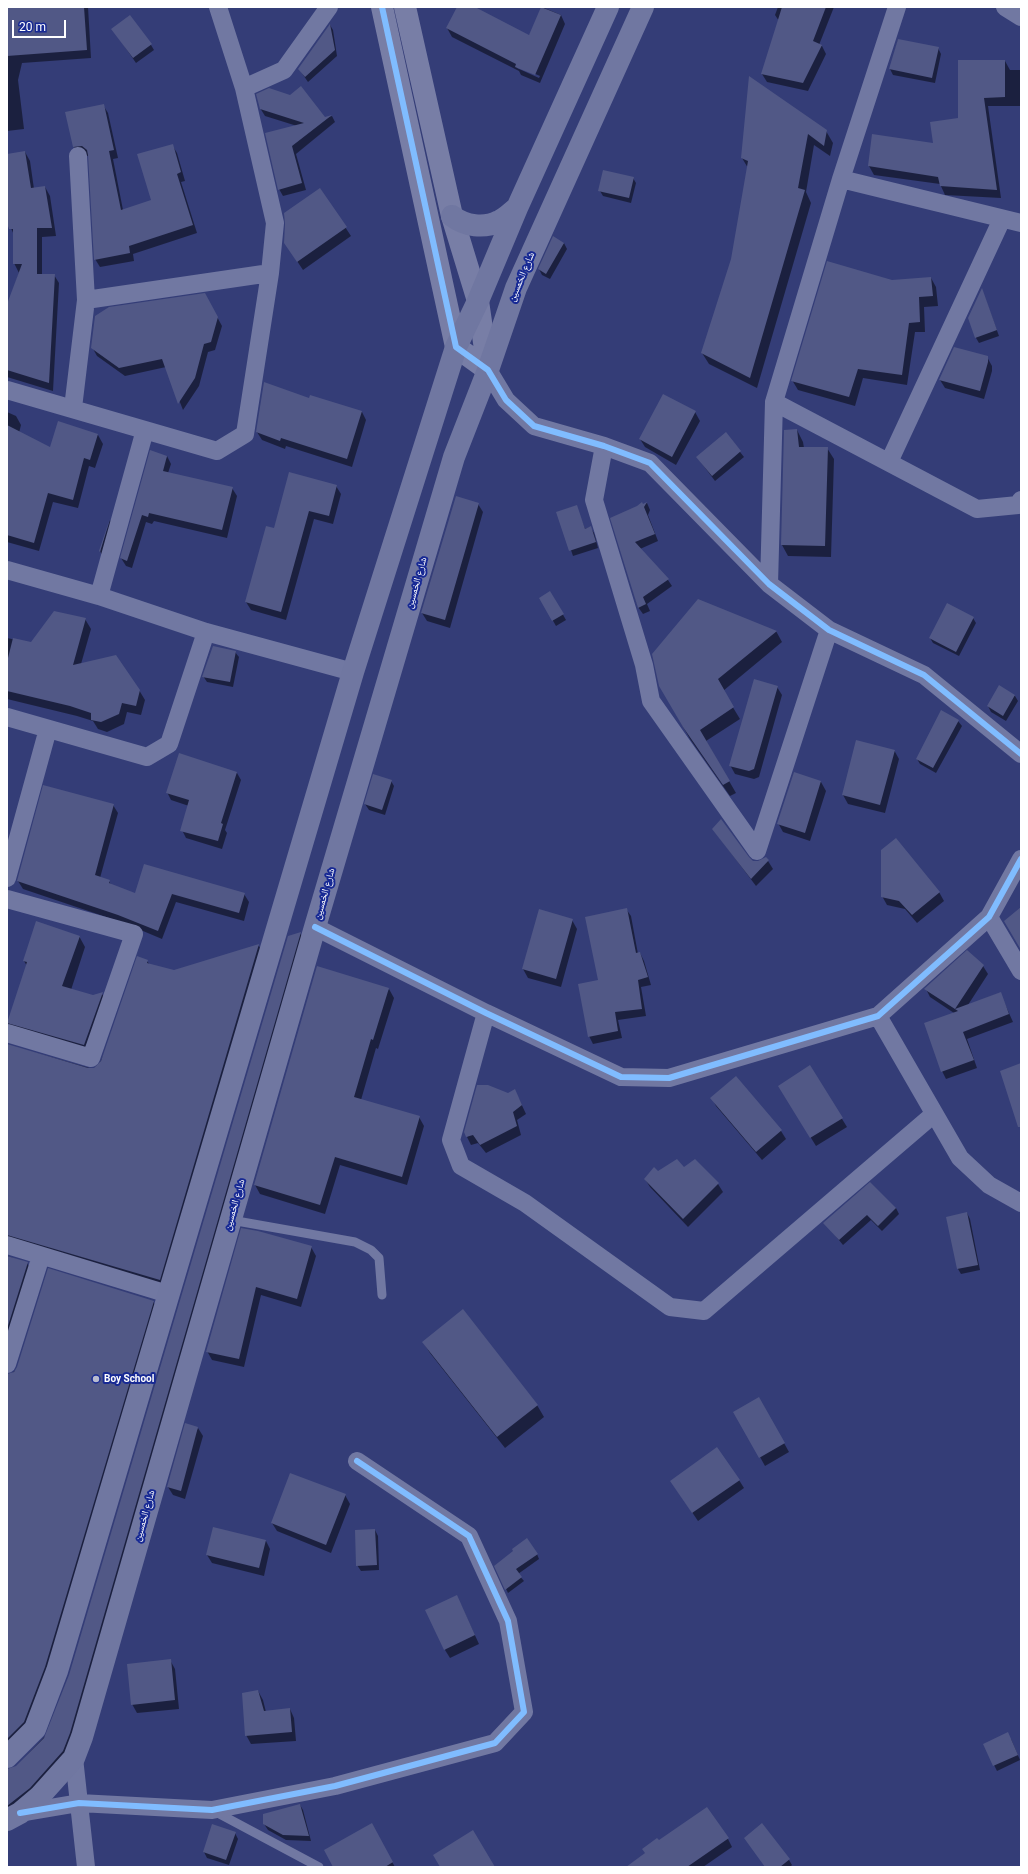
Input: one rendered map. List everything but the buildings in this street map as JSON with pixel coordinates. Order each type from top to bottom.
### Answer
[{"type":"main road","points":[[7,1757],[35,1729],[57,1671],[353,672],[456,347],[478,301],[517,208],[608,7]]},
{"type":"main road","name":"شارع الخمسين","points":[[14,1816],[39,1797],[74,1758],[82,1737],[315,927],[454,457],[488,370],[516,288],[643,7]]},
{"type":"main road","points":[[452,216],[459,221],[469,224],[484,225],[499,221],[517,208]]},
{"type":"street","points":[[7,390],[74,408],[217,451],[245,434],[270,273],[275,223],[244,88],[218,7]]},
{"type":"street","points":[[244,88],[284,70],[329,7]]},
{"type":"street","points":[[382,7],[456,347],[488,370]]},
{"type":"street","points":[[405,7],[452,216],[478,301],[488,370],[506,400],[534,426],[604,446],[650,463],[769,584],[829,630],[924,675],[1021,754]]},
{"type":"street","points":[[769,584],[774,402],[841,178],[897,7]]},
{"type":"street","points":[[1004,7],[1021,17]]},
{"type":"street","points":[[74,408],[86,300],[78,156]]},
{"type":"street","points":[[841,178],[1021,223]]},
{"type":"street","points":[[889,462],[1002,219]]},
{"type":"street","points":[[86,300],[270,273]]},
{"type":"street","points":[[774,402],[977,509],[1018,504],[1021,500]]},
{"type":"street","points":[[99,596],[145,430]]},
{"type":"street","points":[[604,446],[594,500],[644,664],[651,701],[757,851],[829,630]]},
{"type":"street","points":[[7,570],[99,596],[206,632],[353,672]]},
{"type":"street","points":[[7,718],[147,757],[169,744],[206,632]]},
{"type":"street","points":[[7,878],[48,729]]},
{"type":"street","points":[[315,927],[486,1013],[621,1077],[669,1078],[878,1016],[989,917],[1021,859]]},
{"type":"street","points":[[7,899],[134,934],[91,1058],[7,1033]]},
{"type":"street","points":[[989,917],[1021,971]]},
{"type":"street","points":[[486,1013],[451,1140],[461,1166],[525,1203],[670,1307],[704,1311],[934,1114]]},
{"type":"street","points":[[878,1016],[960,1158],[989,1184],[1021,1203]]},
{"type":"street","points":[[7,1245],[168,1294]]},
{"type":"street","points":[[7,1364],[41,1256]]},
{"type":"street","points":[[14,1816],[79,1803],[212,1810],[335,1786],[495,1743],[524,1712],[508,1622],[469,1536],[357,1461]]},
{"type":"street","points":[[74,1758],[86,1867]]},
{"type":"lane","points":[[231,1220],[355,1242],[371,1250],[379,1258],[382,1296]]},
{"type":"lane","points":[[212,1810],[319,1867]]},
{"type":"cycle path","points":[[382,7],[456,347],[488,370],[506,400],[534,426],[604,446],[650,463],[769,584],[829,630],[924,675],[1021,754]]},
{"type":"cycle path","points":[[315,927],[486,1013],[621,1077],[669,1078],[878,1016],[989,917],[1021,859]]},
{"type":"cycle path","points":[[20,1813],[79,1803],[212,1810],[335,1786],[495,1743],[524,1712],[508,1621],[469,1536],[357,1461]]},
{"type":"place","name":"Boy School","points":[[96,1379]]}]
